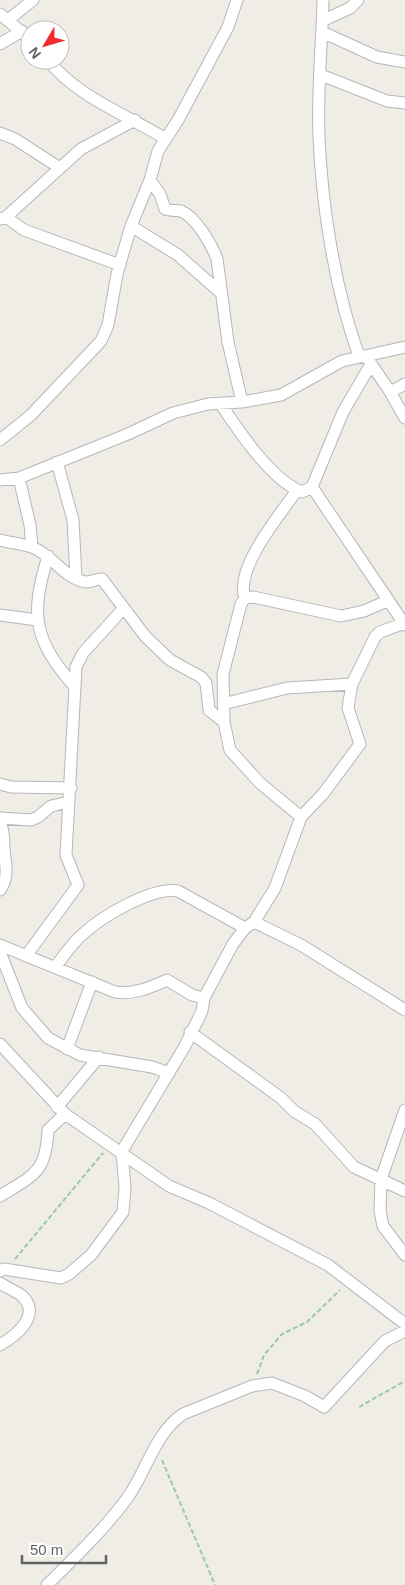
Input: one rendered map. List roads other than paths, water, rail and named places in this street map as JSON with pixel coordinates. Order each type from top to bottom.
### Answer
[{"type":"street","points":[[20,30],[4,17],[33,0]]},
{"type":"street","points":[[0,440],[44,403],[101,341],[108,325],[120,265],[131,226],[150,180],[158,151],[228,27],[237,0]]},
{"type":"street","points":[[323,0],[319,136],[322,179],[346,321],[365,358],[390,392],[405,418]]},
{"type":"street","points":[[322,26],[350,8],[358,0]]},
{"type":"street","points":[[322,26],[377,57],[405,62]]},
{"type":"street","points":[[0,44],[20,37]]},
{"type":"street","points":[[59,70],[75,85],[108,107],[135,120],[166,139]]},
{"type":"street","points":[[320,75],[387,101],[405,103]]},
{"type":"street","points":[[120,265],[24,230],[3,218],[81,149],[135,120]]},
{"type":"street","points":[[0,133],[15,139],[60,168]]},
{"type":"street","points":[[150,180],[160,194],[165,209],[182,211],[204,233],[217,259],[228,342],[242,402]]},
{"type":"street","points":[[131,226],[178,255],[220,292]]},
{"type":"street","points":[[0,480],[19,478],[128,434],[173,413],[220,403],[242,402],[281,395],[342,361],[365,358],[405,347]]},
{"type":"street","points":[[220,403],[251,447],[286,482],[297,490],[308,491],[312,487],[365,358]]},
{"type":"street","points":[[390,392],[405,384]]},
{"type":"street","points":[[57,462],[73,520],[76,578]]},
{"type":"street","points":[[19,478],[32,547]]},
{"type":"street","points":[[2,1270],[61,1278],[70,1274],[91,1256],[123,1212],[125,1188],[122,1151],[185,1046],[190,1032],[202,1011],[204,998],[233,944],[250,925],[275,888],[301,817],[323,794],[360,744],[348,708],[352,684],[375,637],[380,632],[405,624],[387,601],[312,487]]},
{"type":"street","points":[[245,598],[242,591],[246,570],[297,490]]},
{"type":"street","points":[[0,540],[32,547],[48,556],[57,566],[76,578],[88,582],[102,579],[145,636],[170,660],[201,677],[206,683],[209,710],[224,722]]},
{"type":"street","points":[[48,556],[38,586],[37,620],[45,648],[55,665],[75,687]]},
{"type":"street","points":[[301,817],[260,784],[230,750],[224,722],[222,674],[241,604],[245,598],[253,597],[341,616],[364,611],[387,601]]},
{"type":"street","points":[[26,956],[78,885],[66,855],[69,802],[72,788],[76,667],[83,653],[123,609]]},
{"type":"street","points":[[0,615],[37,620]]},
{"type":"street","points":[[224,704],[287,688],[352,684]]},
{"type":"street","points":[[0,784],[11,787],[72,788]]},
{"type":"street","points":[[0,890],[7,878],[3,846],[5,833],[0,819],[31,820],[38,817],[51,806],[69,802]]},
{"type":"street","points":[[55,967],[80,936],[95,923],[128,906],[169,889],[178,891],[250,925],[301,945],[405,1010]]},
{"type":"street","points":[[0,945],[115,992],[126,994],[150,988],[167,980],[192,995],[204,998]]},
{"type":"street","points":[[0,952],[3,969],[22,1008],[48,1038],[80,1055],[99,1057],[168,1073]]},
{"type":"street","points":[[67,1049],[92,982]]},
{"type":"street","points":[[190,1032],[281,1098],[294,1111],[315,1124],[348,1163],[405,1191]]},
{"type":"street","points":[[0,1044],[61,1111],[110,1145],[122,1151],[169,1186],[209,1203],[328,1265],[405,1324]]},
{"type":"street","points":[[0,1196],[36,1173],[46,1156],[48,1130],[99,1057]]},
{"type":"street","points":[[405,1110],[381,1179],[380,1220],[405,1255]]},
{"type":"street","points":[[0,1283],[20,1295],[27,1303],[30,1312],[28,1321],[10,1339],[0,1345]]},
{"type":"street","points":[[47,1585],[88,1544],[127,1498],[167,1427],[183,1414],[252,1386],[272,1383],[305,1396],[324,1407],[385,1341],[405,1330]]}]
